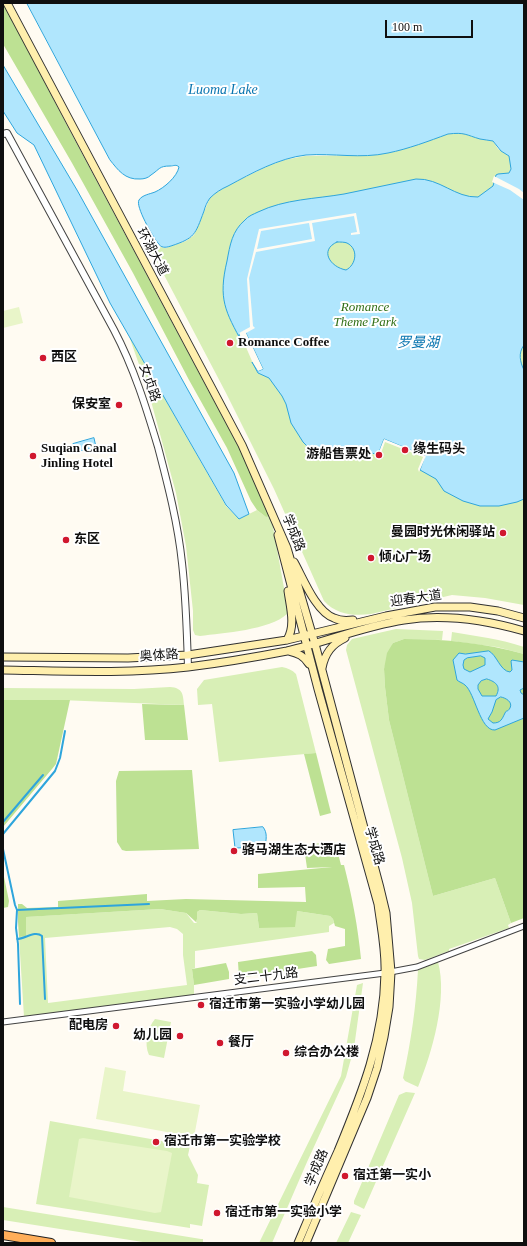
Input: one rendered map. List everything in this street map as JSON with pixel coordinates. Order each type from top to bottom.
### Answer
[{"type":"highway","points":[[3,1235],[51,1243]]},
{"type":"main road","name":"环湖大道","points":[[7,3],[242,445],[272,514]]},
{"type":"main road","name":"学成路","points":[[272,514],[315,644],[386,913],[389,1007],[377,1068],[367,1098],[306,1243]]},
{"type":"main road","name":"学成路","points":[[284,548],[306,646],[378,904],[388,972],[379,1033],[370,1067],[354,1112],[298,1243]]},
{"type":"main road","points":[[284,548],[321,609],[333,618],[344,621],[371,619]]},
{"type":"main road","points":[[284,548],[291,611],[291,630],[287,640]]},
{"type":"main road","name":"迎春大道","points":[[312,634],[371,619],[435,607],[456,606],[498,611],[524,618]]},
{"type":"main road","name":"迎春大道","points":[[315,644],[372,627],[405,620],[447,618],[476,620],[524,631]]},
{"type":"main road","points":[[322,670],[324,659],[329,649],[338,642],[372,627]]},
{"type":"main road","name":"奥体路","points":[[3,657],[128,658],[188,655],[287,640],[312,634]]},
{"type":"main road","name":"奥体路","points":[[3,670],[109,671],[188,667],[287,651],[315,644]]},
{"type":"main road","points":[[287,651],[298,653],[306,659],[313,670]]},
{"type":"street","name":"女贞路","points":[[5,134],[124,348],[142,393],[162,462],[178,535],[185,592],[188,667]]},
{"type":"street","name":"支二十九路","points":[[3,1022],[417,967],[524,926]]},
{"type":"green space","points":[[3,3],[239,448],[271,516],[266,517],[257,510],[251,501],[227,448],[189,380],[133,273],[72,163],[3,44]]},
{"type":"green space","name":"Romance Theme Park","points":[[465,133],[481,139],[493,141],[498,149],[509,156],[511,164],[510,172],[504,175],[499,174],[493,186],[524,208],[524,605],[485,598],[452,595],[371,614],[346,614],[334,609],[324,601],[274,489],[226,393],[152,252],[161,247],[166,248],[186,241],[194,235],[210,198],[227,186],[268,166],[284,160],[305,156],[373,155],[388,153],[448,134]]},
{"type":"green space","points":[[19,307],[23,323],[3,328],[3,311]]},
{"type":"green space","points":[[129,336],[226,506],[239,519],[257,510],[266,517],[271,516],[288,610],[287,614],[279,619],[269,624],[246,630],[200,636],[195,635],[193,630],[193,611],[186,546],[176,493],[148,390]]},
{"type":"green space","points":[[396,629],[443,631],[442,640],[404,639],[393,643],[384,669],[389,720],[433,896],[495,878],[511,923],[508,925],[509,928],[449,949],[449,951],[425,960],[419,959],[418,956],[412,903],[402,858],[346,650],[347,645],[352,639]]},
{"type":"green space","points":[[452,632],[515,644],[524,647],[524,654],[497,647],[451,641]]},
{"type":"green space","points":[[404,639],[465,642],[524,654],[524,918],[511,923],[495,878],[433,896],[389,720],[385,687],[384,669],[387,653],[393,643]]},
{"type":"green space","points":[[282,667],[290,669],[296,674],[316,753],[219,762],[212,704],[198,705],[197,689],[204,680]]},
{"type":"green space","points":[[170,687],[178,689],[182,692],[184,705],[60,700],[3,700],[3,688],[134,689]]},
{"type":"green space","points":[[3,700],[70,700],[56,764],[3,827]]},
{"type":"green space","points":[[142,704],[184,705],[188,740],[145,740]]},
{"type":"green space","points":[[316,753],[331,813],[320,816],[304,754]]},
{"type":"green space","points":[[192,770],[199,849],[122,850],[117,842],[116,781],[119,771]]},
{"type":"green space","points":[[335,842],[341,865],[344,865],[350,888],[361,959],[329,964],[326,960],[328,949],[345,946],[345,929],[335,926],[333,919],[330,916],[297,911],[295,927],[259,928],[257,913],[241,914],[200,910],[197,912],[196,922],[186,913],[160,909],[26,917],[26,936],[19,937],[18,904],[22,904],[27,908],[58,907],[58,901],[147,894],[147,901],[186,899],[306,902],[305,887],[258,888],[258,874],[332,867],[307,868],[304,847],[312,844]]},
{"type":"green space","points":[[3,872],[9,901],[8,907],[3,908]]},
{"type":"green space","points":[[160,909],[186,913],[194,923],[197,923],[197,912],[200,910],[241,914],[257,913],[259,928],[297,911],[330,916],[334,923],[329,926],[329,932],[195,951],[195,968],[192,969],[194,996],[24,1017],[19,937],[26,935],[25,917]],"holes":[[[170,927],[177,929],[183,934],[183,955],[187,985],[48,1003],[45,938]]]},
{"type":"green space","points":[[312,951],[316,955],[317,966],[239,978],[238,962]]},
{"type":"green space","points":[[438,962],[441,976],[440,1008],[433,1042],[418,1087],[405,1081],[403,1078],[413,1024],[418,970]]},
{"type":"green space","points":[[226,963],[229,972],[229,979],[194,985],[192,969]]},
{"type":"green space","points":[[363,983],[354,1048],[346,1077],[272,1243],[259,1243],[341,1076],[357,985]]},
{"type":"green space","points":[[155,1019],[171,1022],[164,1058],[149,1055],[147,1051],[148,1031]]},
{"type":"green space","points":[[105,1067],[126,1071],[123,1091],[200,1105],[194,1137],[96,1119]]},
{"type":"green space","points":[[406,1092],[415,1093],[364,1209],[354,1204],[354,1201],[399,1095]]},
{"type":"green space","points":[[50,1121],[190,1146],[188,1155],[198,1175],[197,1183],[209,1185],[202,1226],[190,1224],[190,1228],[36,1204]]},
{"type":"green space","points":[[83,1138],[172,1153],[161,1212],[155,1213],[69,1197],[79,1139]]},
{"type":"green space","points":[[3,1207],[203,1239],[203,1243],[149,1243],[3,1220]]},
{"type":"green space","points":[[351,1212],[361,1215],[348,1243],[336,1243]]},
{"type":"water","points":[[27,3],[524,3],[524,345],[520,358],[524,370],[524,499],[499,506],[480,506],[463,501],[444,491],[436,479],[420,470],[425,456],[384,439],[378,455],[360,449],[338,450],[321,454],[309,448],[303,442],[291,423],[286,404],[282,396],[269,378],[258,373],[252,362],[258,371],[263,369],[245,331],[239,334],[244,344],[237,333],[228,313],[223,295],[224,274],[232,239],[237,229],[249,216],[279,204],[344,194],[416,179],[433,182],[462,194],[478,197],[493,186],[496,175],[509,173],[511,169],[509,156],[501,151],[493,141],[480,139],[465,134],[454,133],[418,145],[378,155],[306,155],[286,159],[256,171],[216,193],[208,201],[196,231],[190,238],[165,247],[159,245],[142,215],[138,203],[140,198],[155,192],[166,185],[176,175],[179,167],[176,165],[160,168],[147,178],[135,179],[122,174],[110,160]],"holes":[[[337,242],[347,243],[351,246],[355,253],[352,265],[346,270],[335,265],[329,258],[329,249]]]},
{"type":"water","points":[[3,65],[77,190],[234,473],[249,514],[239,519],[226,505],[110,303],[34,145],[17,133],[3,111]]},
{"type":"water","points":[[94,438],[96,447],[75,452],[73,444]]},
{"type":"water","points":[[489,651],[504,669],[510,672],[512,670],[512,660],[524,662],[524,688],[520,690],[524,695],[524,718],[495,730],[490,729],[485,725],[469,689],[457,680],[453,660],[459,653],[465,654]],"holes":[[[481,656],[485,658],[485,665],[470,672],[464,669],[464,660],[467,658]],[[487,679],[496,683],[498,687],[496,696],[482,696],[478,689],[478,685],[481,681]],[[501,697],[505,698],[510,702],[511,706],[501,720],[493,723],[488,719],[496,700]]]},
{"type":"water","points":[[263,827],[266,834],[265,847],[235,848],[233,830]]},
{"type":"pier","points":[[494,176],[524,193],[524,200],[510,190],[492,182]]},
{"type":"pier","points":[[356,213],[360,234],[351,235],[351,233],[357,232],[354,216],[312,223],[315,241],[256,252],[249,278],[253,326],[255,328],[246,333],[263,369],[258,371],[245,345],[243,345],[244,344],[239,333],[250,327],[247,279],[259,229]],"holes":[[[309,223],[312,239],[257,249],[261,231]]]},
{"type":"pier","points":[[384,439],[426,456],[419,472],[418,469],[423,457],[385,442],[380,456],[377,457]]},
{"type":"waterway","points":[[3,834],[55,771],[60,758],[65,731]]},
{"type":"waterway","points":[[3,822],[43,775]]},
{"type":"waterway","points":[[3,849],[17,910],[149,904]]},
{"type":"waterway","points":[[17,910],[16,928],[20,1004]]},
{"type":"waterway","points":[[17,939],[33,934],[39,934],[42,936],[45,999]]},
{"type":"place","name":"Romance Coffee","points":[[230,343]]},
{"type":"place","name":"西区","points":[[43,358]]},
{"type":"place","name":"保安室","points":[[119,405]]},
{"type":"place","name":"缘生码头","points":[[405,450]]},
{"type":"place","name":"游船售票处","points":[[379,455]]},
{"type":"place","name":"Suqian Canal Jinling Hotel","points":[[33,456]]},
{"type":"place","name":"曼园时光休闲驿站","points":[[503,533]]},
{"type":"place","name":"东区","points":[[66,540]]},
{"type":"place","name":"倾心广场","points":[[371,558]]},
{"type":"place","name":"骆马湖生态大酒店","points":[[234,851]]},
{"type":"place","name":"宿迁市第一实验小学幼儿园","points":[[201,1005]]},
{"type":"place","name":"配电房","points":[[116,1026]]},
{"type":"place","name":"幼儿园","points":[[180,1036]]},
{"type":"place","name":"餐厅","points":[[220,1043]]},
{"type":"place","name":"综合办公楼","points":[[286,1053]]},
{"type":"place","name":"宿迁市第一实验学校","points":[[156,1142]]},
{"type":"place","name":"宿迁第一实小","points":[[345,1176]]},
{"type":"place","name":"宿迁市第一实验小学","points":[[217,1213]]},
{"type":"water label","name":"Luoma Lake","points":[[223,90]]},
{"type":"water label","name":"罗曼湖","points":[[418,343]]}]
